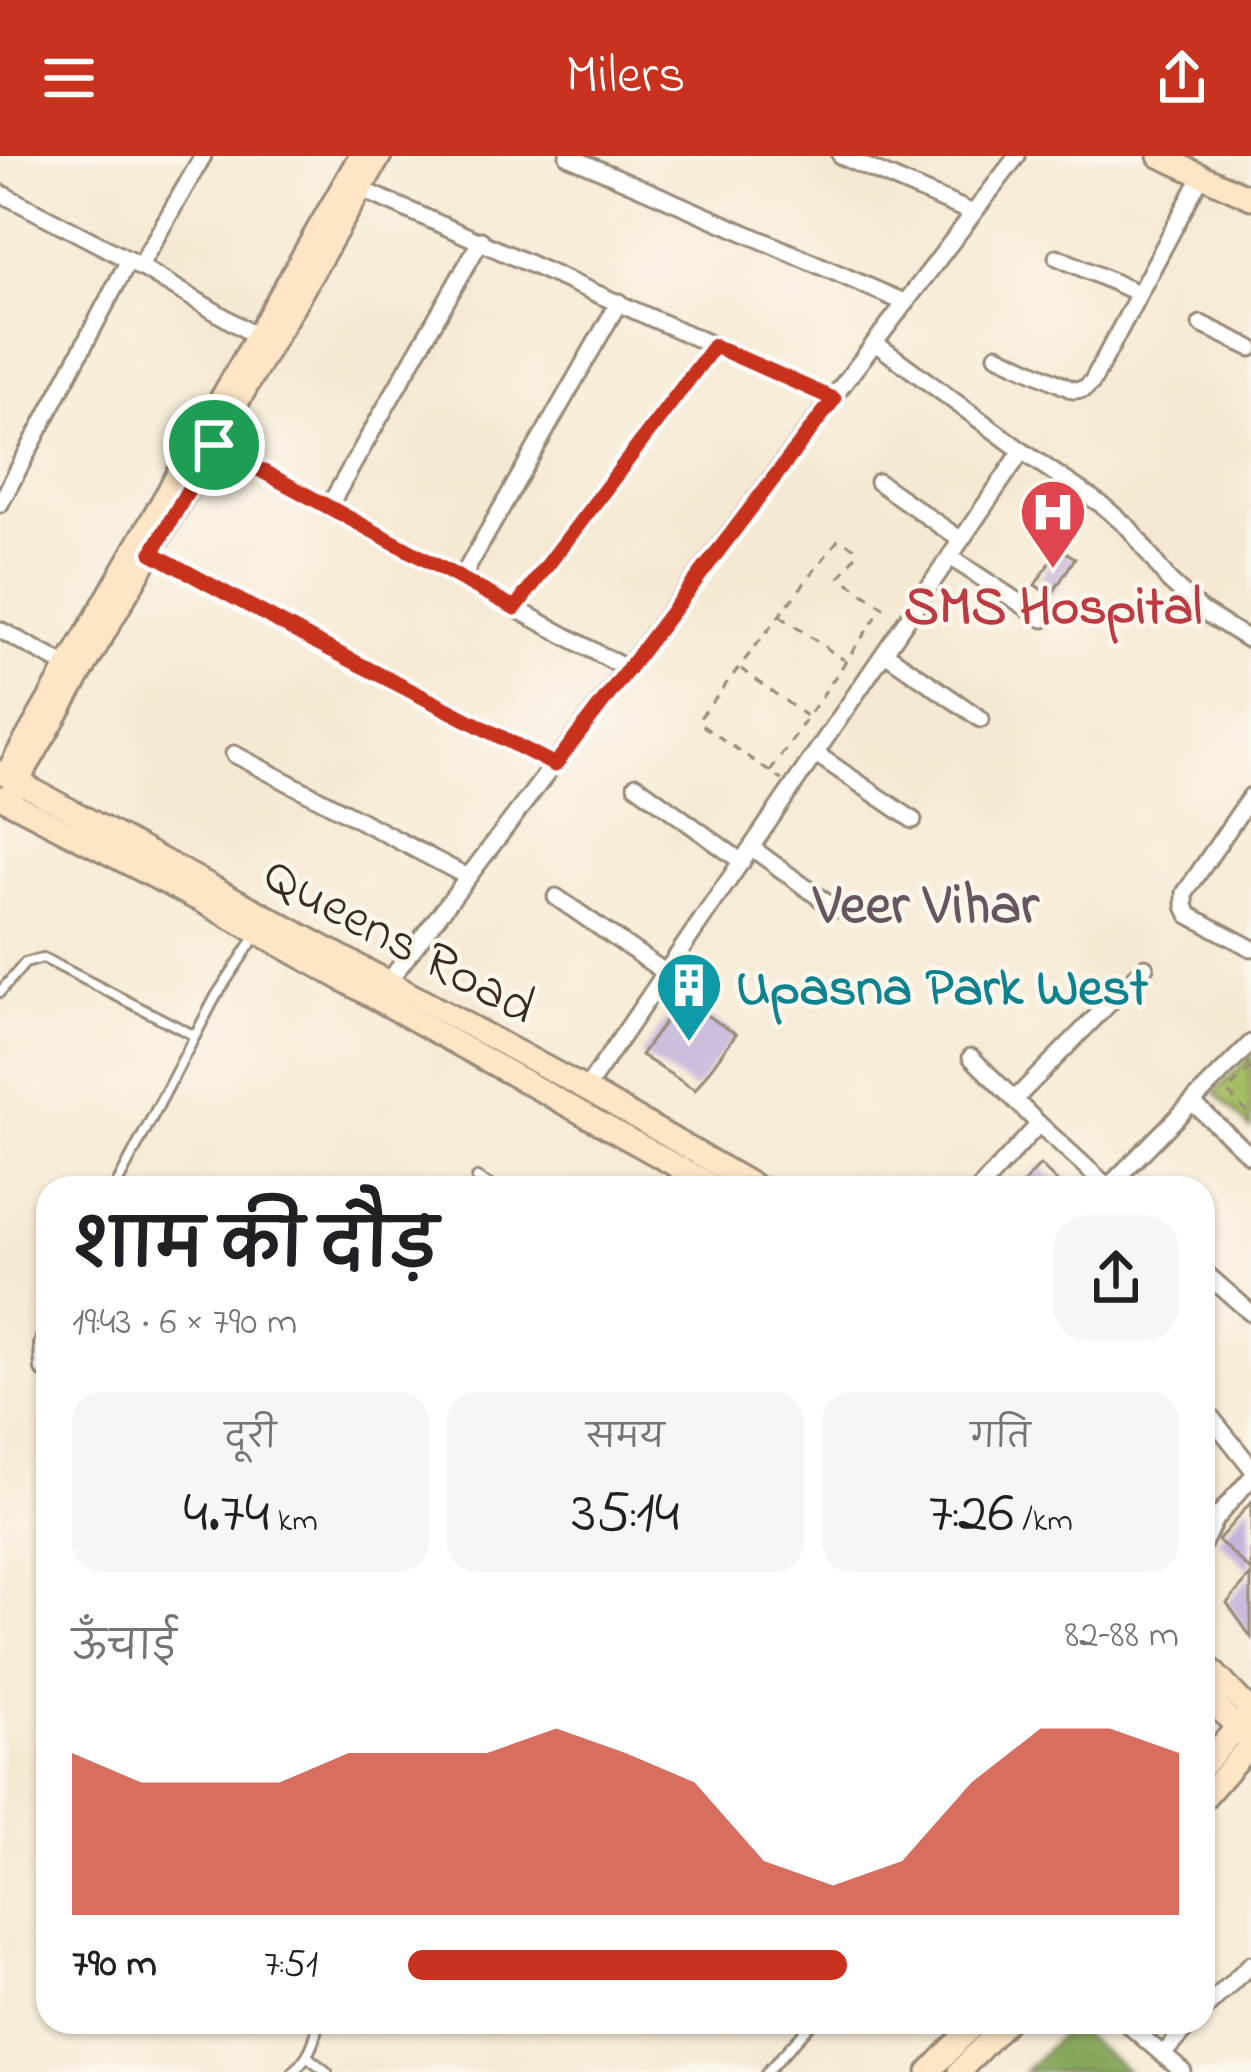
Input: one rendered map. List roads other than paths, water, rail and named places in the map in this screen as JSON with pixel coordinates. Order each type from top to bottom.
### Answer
[{"type":"street","points":[[5,785],[152,553],[214,445],[359,156]]},
{"type":"street","points":[[5,785],[67,666],[380,156]]},
{"type":"street","points":[[568,156],[906,303]]},
{"type":"street","points":[[841,156],[974,213]]},
{"type":"street","points":[[388,982],[1017,156]]},
{"type":"street","points":[[1159,156],[1251,198]]},
{"type":"street","points":[[0,504],[134,264],[200,157]]},
{"type":"street","points":[[997,355],[1073,390],[1092,382],[1202,175]]},
{"type":"street","points":[[361,189],[834,399]]},
{"type":"street","points":[[2,199],[134,264],[264,340]]},
{"type":"street","points":[[328,508],[482,240]]},
{"type":"street","points":[[1057,257],[1138,293]]},
{"type":"street","points":[[461,579],[619,302]]},
{"type":"street","points":[[1202,324],[1251,348]]},
{"type":"street","points":[[875,343],[1102,505],[1130,529],[1169,581],[1201,610],[1251,640]]},
{"type":"street","points":[[515,608],[714,346]]},
{"type":"street","points":[[214,445],[627,669]]},
{"type":"street","points":[[586,1089],[1022,451]]},
{"type":"street","points":[[878,482],[961,540]]},
{"type":"street","points":[[152,553],[555,765]]},
{"type":"street","points":[[950,557],[1044,620]]},
{"type":"street","points":[[0,630],[67,666]]},
{"type":"street","points":[[885,653],[981,719]]},
{"type":"street","points":[[235,754],[468,877]]},
{"type":"street","points":[[816,754],[913,820]]},
{"type":"street","name":"Queens Road","points":[[5,785],[262,925],[695,1176]]},
{"type":"street","points":[[636,785],[835,909]]},
{"type":"street","points":[[1251,796],[1185,892],[1185,906],[1189,916],[1251,948]]},
{"type":"street","points":[[556,897],[667,973]]},
{"type":"street","name":"Queens Road","points":[[262,925],[388,982],[737,1176]]},
{"type":"street","points":[[1016,1099],[1145,968]]},
{"type":"street","points":[[1121,1176],[1251,1043]]},
{"type":"street","points":[[971,1057],[1096,1176]]},
{"type":"street","points":[[1193,1103],[1251,1156]]},
{"type":"street","points":[[991,1176],[1039,1124]]},
{"type":"street","points":[[1215,1282],[1251,1313]]},
{"type":"street","points":[[1215,1422],[1251,1466]]},
{"type":"street","points":[[1215,1519],[1251,1478]]},
{"type":"street","points":[[1215,1685],[1247,1723]]},
{"type":"street","points":[[1215,1754],[1247,1723]]},
{"type":"street","points":[[1215,1778],[1247,1723]]},
{"type":"street","points":[[1215,1998],[1251,1964]]},
{"type":"street","points":[[929,2072],[965,2034]]},
{"type":"street","points":[[959,2072],[995,2034]]},
{"type":"street","points":[[1139,2034],[1183,2072]]},
{"type":"street","points":[[1163,2054],[1181,2034]]},
{"type":"lane","points":[[122,1176],[216,996],[262,925]]},
{"type":"lane","points":[[0,992],[25,963],[43,958],[195,1036]]},
{"type":"lane","points":[[292,2072],[308,2057],[316,2034]]},
{"type":"lane","points":[[767,2072],[802,2034]]},
{"type":"lane","points":[[308,2057],[327,2072]]},
{"type":"place","name":"SMS Hospital","points":[[1053,571]]},
{"type":"place","name":"Upasna Park West","points":[[689,1044]]},
{"type":"district","name":"Veer Vihar","points":[[926,902]]}]
